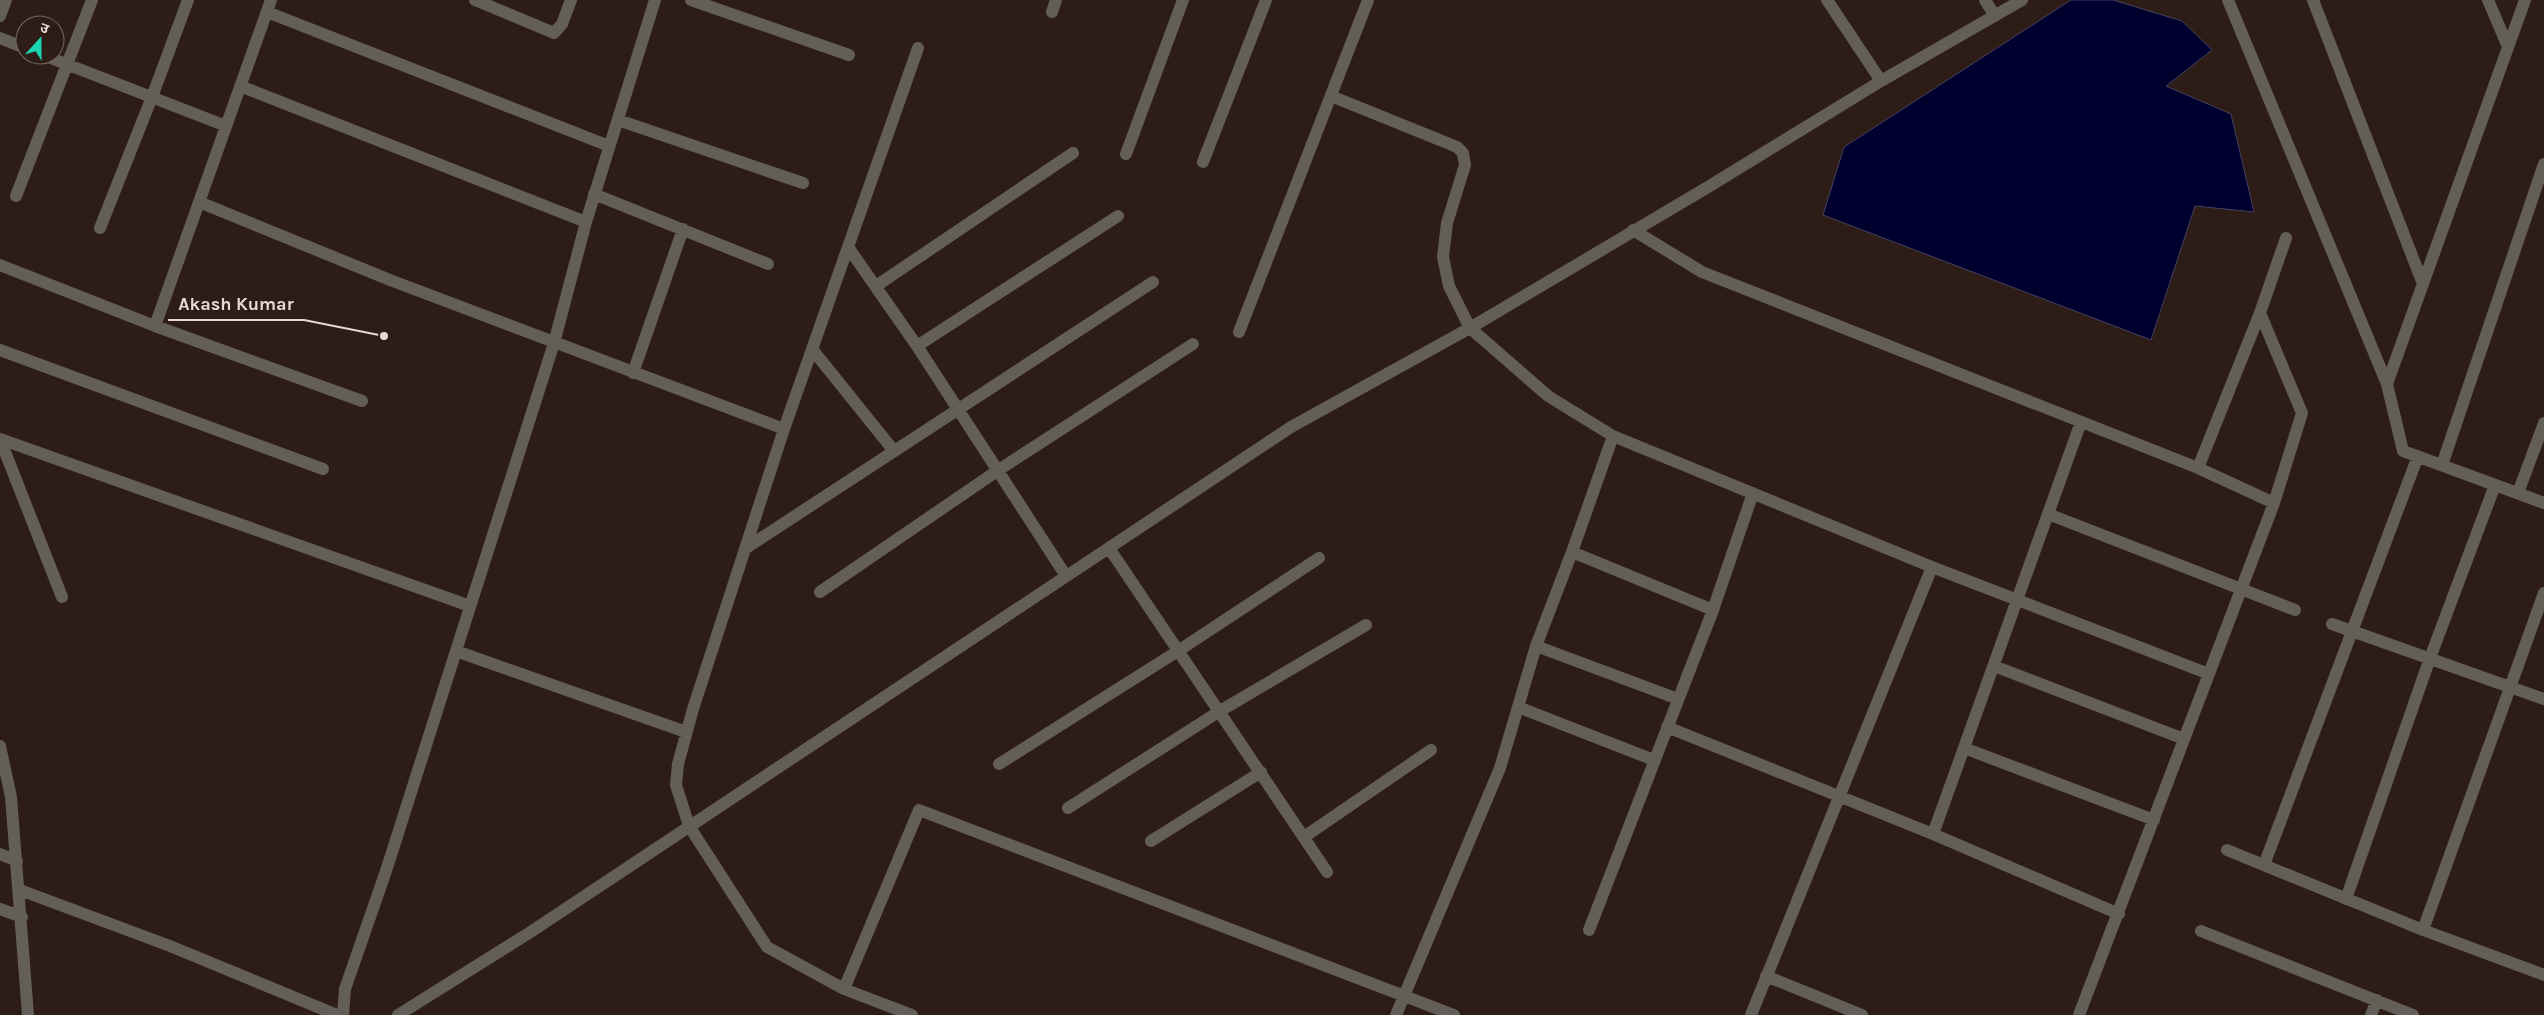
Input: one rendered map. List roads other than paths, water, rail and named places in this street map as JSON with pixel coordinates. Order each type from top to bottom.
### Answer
[{"type":"street","points":[[0,16],[6,0]]},
{"type":"street","points":[[16,196],[92,0]]},
{"type":"street","points":[[100,228],[152,98],[188,0]]},
{"type":"street","points":[[475,0],[554,33],[562,24],[571,0]]},
{"type":"street","points":[[504,12],[509,0]]},
{"type":"street","points":[[343,1015],[345,989],[386,871],[554,343],[594,194],[654,0]]},
{"type":"street","points":[[691,0],[849,55]]},
{"type":"street","points":[[1126,154],[1183,0]]},
{"type":"street","points":[[1203,162],[1266,0]]},
{"type":"street","points":[[1239,332],[1368,0]]},
{"type":"street","points":[[1827,0],[1881,80]]},
{"type":"street","points":[[1986,0],[1995,16]]},
{"type":"street","points":[[398,1015],[529,933],[1292,427],[1470,328],[1881,80],[2022,0]]},
{"type":"street","points":[[2228,0],[2386,384],[2403,451],[2544,503]]},
{"type":"street","points":[[2313,0],[2423,284]]},
{"type":"street","points":[[2488,0],[2508,47]]},
{"type":"street","points":[[2386,384],[2525,0]]},
{"type":"street","points":[[155,326],[269,6],[609,146]]},
{"type":"street","points":[[0,38],[15,44]]},
{"type":"street","points":[[912,1015],[878,1009],[767,947],[689,826],[676,785],[678,764],[686,732],[784,429],[918,48]]},
{"type":"street","points":[[67,64],[226,126]]},
{"type":"street","points":[[240,86],[586,222]]},
{"type":"street","points":[[1331,96],[1458,147],[1463,153],[1465,165],[1447,223],[1443,257],[1449,286],[1470,328],[1548,396],[1612,436],[1932,567],[2209,674]]},
{"type":"street","points":[[618,120],[803,183]]},
{"type":"street","points":[[876,286],[1073,153]]},
{"type":"street","points":[[2442,465],[2544,164]]},
{"type":"street","points":[[594,194],[768,264]]},
{"type":"street","points":[[199,202],[390,280],[784,429]]},
{"type":"street","points":[[917,346],[1118,216]]},
{"type":"street","points":[[634,373],[684,229]]},
{"type":"street","points":[[1633,230],[1702,272],[2198,468],[2274,503]]},
{"type":"street","points":[[2198,468],[2260,313],[2286,238]]},
{"type":"street","points":[[848,247],[917,346],[956,410],[1066,576]]},
{"type":"street","points":[[0,265],[155,326],[362,401]]},
{"type":"street","points":[[746,548],[1153,282]]},
{"type":"street","points":[[2079,1015],[2274,503],[2302,413],[2260,313]]},
{"type":"street","points":[[820,592],[997,471],[1192,344]]},
{"type":"street","points":[[812,349],[894,451]]},
{"type":"street","points":[[0,350],[323,469]]},
{"type":"street","points":[[1933,834],[2081,422]]},
{"type":"street","points":[[2518,493],[2544,423]]},
{"type":"street","points":[[1396,1015],[1500,768],[1536,646],[1572,552],[1612,436]]},
{"type":"street","points":[[0,439],[470,606]]},
{"type":"street","points":[[0,439],[62,597]]},
{"type":"street","points":[[2264,865],[2418,456]]},
{"type":"street","points":[[2346,899],[2430,658],[2495,485]]},
{"type":"street","points":[[1589,930],[1713,610],[1754,493]]},
{"type":"street","points":[[2048,514],[2240,591],[2295,610]]},
{"type":"street","points":[[1109,548],[1327,872]]},
{"type":"street","points":[[1572,552],[1713,610]]},
{"type":"street","points":[[999,764],[1178,651],[1319,558]]},
{"type":"street","points":[[1751,1015],[1932,567]]},
{"type":"street","points":[[2424,930],[2544,593]]},
{"type":"street","points":[[2332,624],[2544,699]]},
{"type":"street","points":[[1068,808],[1220,712],[1366,625]]},
{"type":"street","points":[[1536,646],[1678,699]]},
{"type":"street","points":[[456,651],[686,732]]},
{"type":"street","points":[[1994,666],[2184,740]]},
{"type":"street","points":[[1518,707],[1654,760]]},
{"type":"street","points":[[1667,727],[1933,834],[2119,914]]},
{"type":"street","points":[[0,746],[17,861],[28,1015]]},
{"type":"street","points":[[1964,748],[2154,820]]},
{"type":"street","points":[[1304,837],[1431,750]]},
{"type":"street","points":[[1152,841],[1261,772]]},
{"type":"street","points":[[844,989],[919,810],[1454,1015]]},
{"type":"street","points":[[2226,850],[2424,930],[2544,975]]},
{"type":"street","points":[[0,854],[17,861]]},
{"type":"street","points":[[20,890],[161,942],[338,1015]]},
{"type":"street","points":[[0,909],[22,917]]},
{"type":"street","points":[[2201,931],[2413,1015]]},
{"type":"street","points":[[1766,976],[1862,1015]]},
{"type":"street","points":[[2371,1015],[2377,1000]]},
{"type":"water","points":[[2071,0],[2113,0],[2182,21],[2212,50],[2166,86],[2231,114],[2254,212],[2195,206],[2151,340],[1823,215],[1844,147]]},
{"type":"place","name":"Akash Kumar","points":[[384,336]]}]
